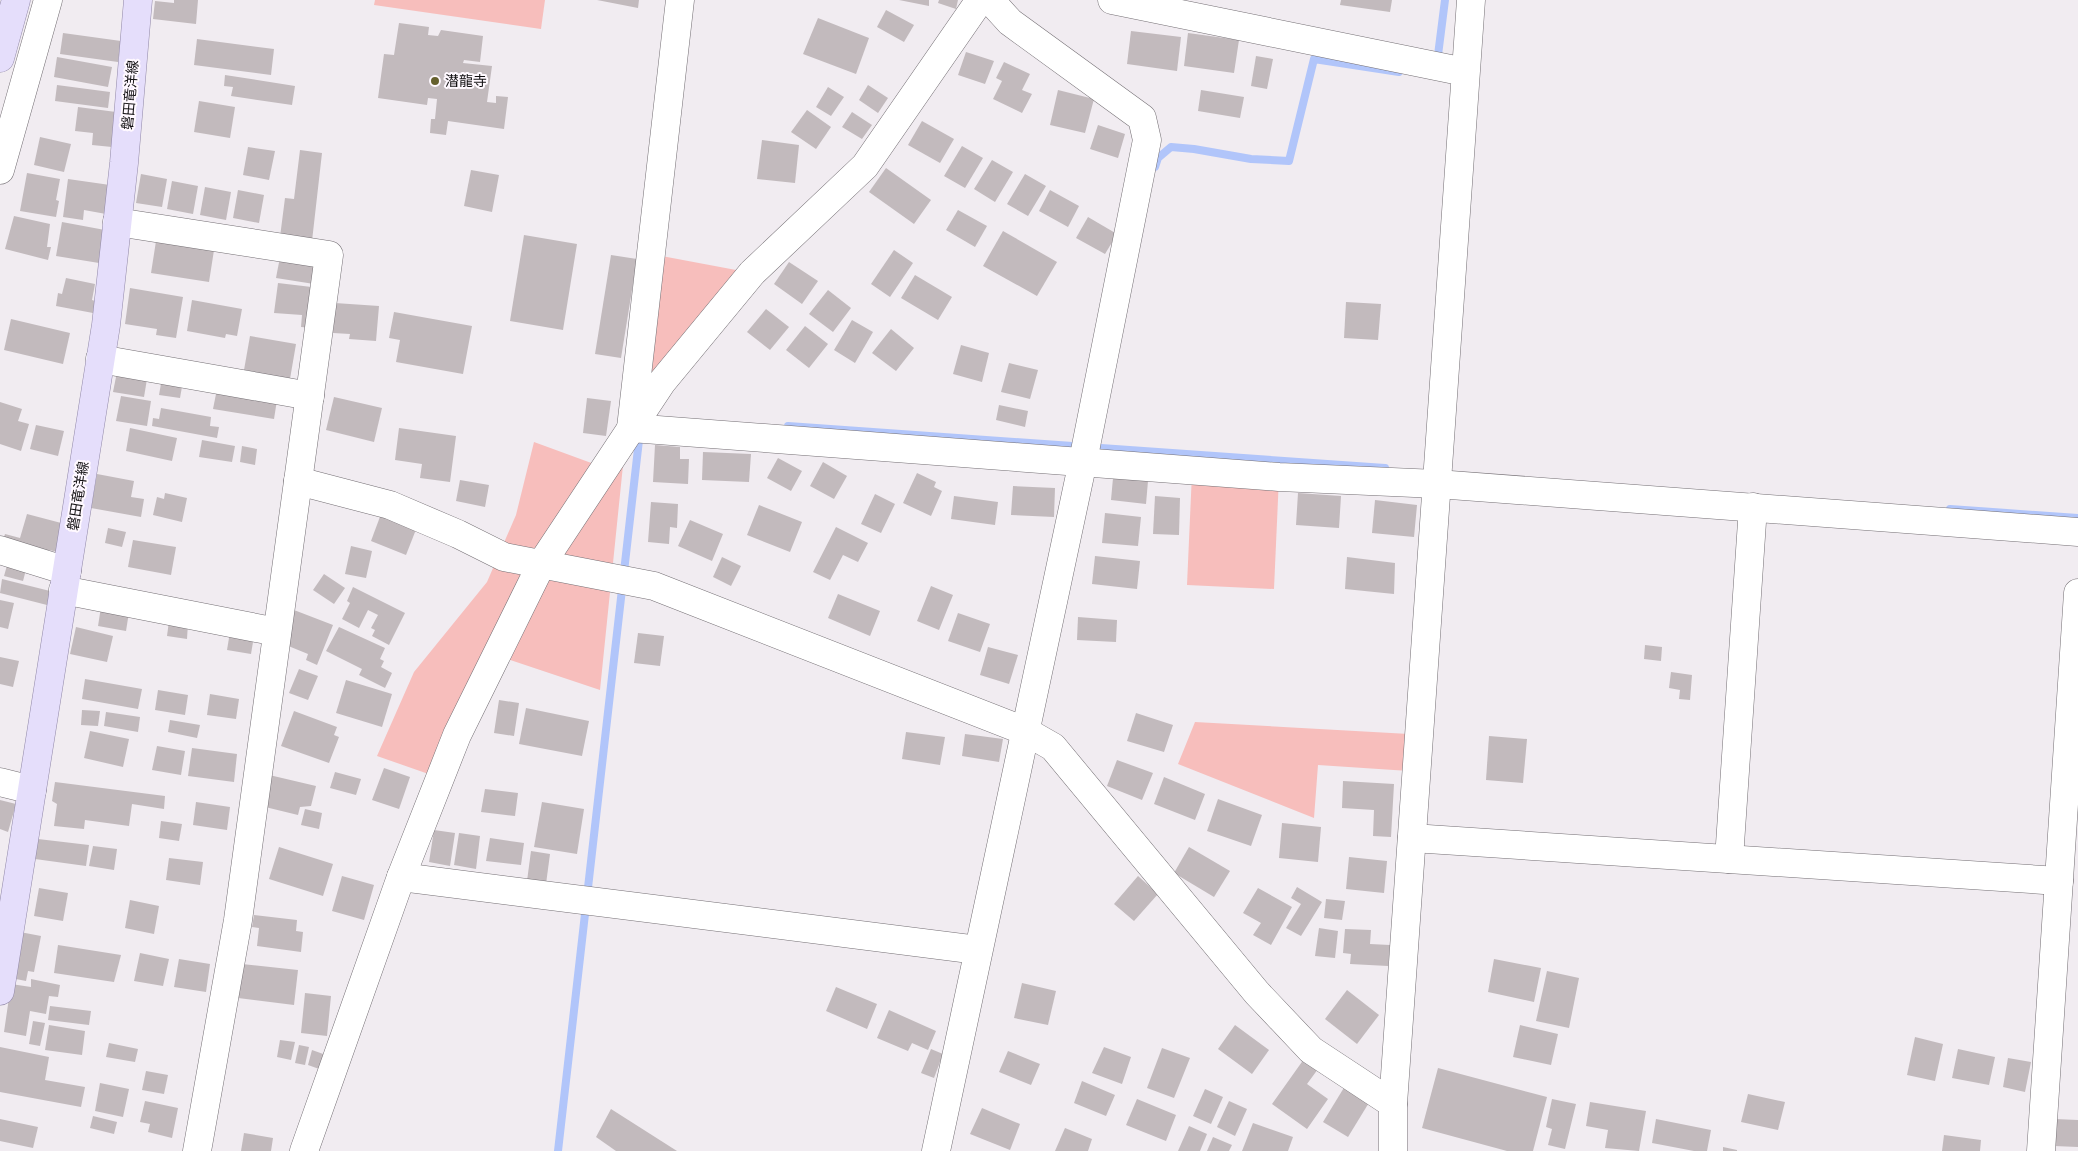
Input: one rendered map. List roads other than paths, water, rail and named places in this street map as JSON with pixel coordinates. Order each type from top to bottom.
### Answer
[{"type":"main road","points":[[0,58],[16,0]]},
{"type":"main road","name":"磐田竜洋線","points":[[0,990],[100,359],[117,222],[138,0]]},
{"type":"street","points":[[0,170],[48,0]]},
{"type":"street","points":[[631,428],[680,0]]},
{"type":"street","points":[[304,1151],[401,877],[457,735],[542,563],[662,382],[752,273],[865,166],[980,0]]},
{"type":"street","points":[[936,1151],[1083,461],[1147,140],[1142,118],[1010,22],[990,0]]},
{"type":"street","points":[[1112,0],[1465,72]]},
{"type":"street","points":[[1393,1151],[1393,1104],[1470,0]]},
{"type":"street","points":[[117,222],[329,255],[238,920],[197,1151]]},
{"type":"street","points":[[100,359],[310,396]]},
{"type":"street","points":[[631,428],[1279,477],[1436,484],[2078,532]]},
{"type":"street","points":[[298,480],[390,505],[504,556],[654,586],[1025,732],[1052,747],[1258,993],[1310,1050],[1393,1104]]},
{"type":"street","points":[[1729,859],[1753,507]]},
{"type":"street","points":[[0,550],[65,580],[278,632]]},
{"type":"street","points":[[2041,1151],[2078,593]]},
{"type":"street","points":[[0,782],[32,790]]},
{"type":"street","points":[[1412,838],[2059,881]]},
{"type":"street","points":[[401,877],[978,950]]},
{"type":"waterway","points":[[1437,63],[1445,0]]},
{"type":"waterway","points":[[1155,167],[1158,158],[1171,147],[1251,159],[1289,161],[1314,59],[1399,72]]},
{"type":"waterway","points":[[788,426],[1385,468]]},
{"type":"waterway","points":[[558,1151],[639,440],[644,435]]},
{"type":"waterway","points":[[1950,509],[2078,518]]},
{"type":"place","name":"潜龍寺","points":[[435,81]]}]
